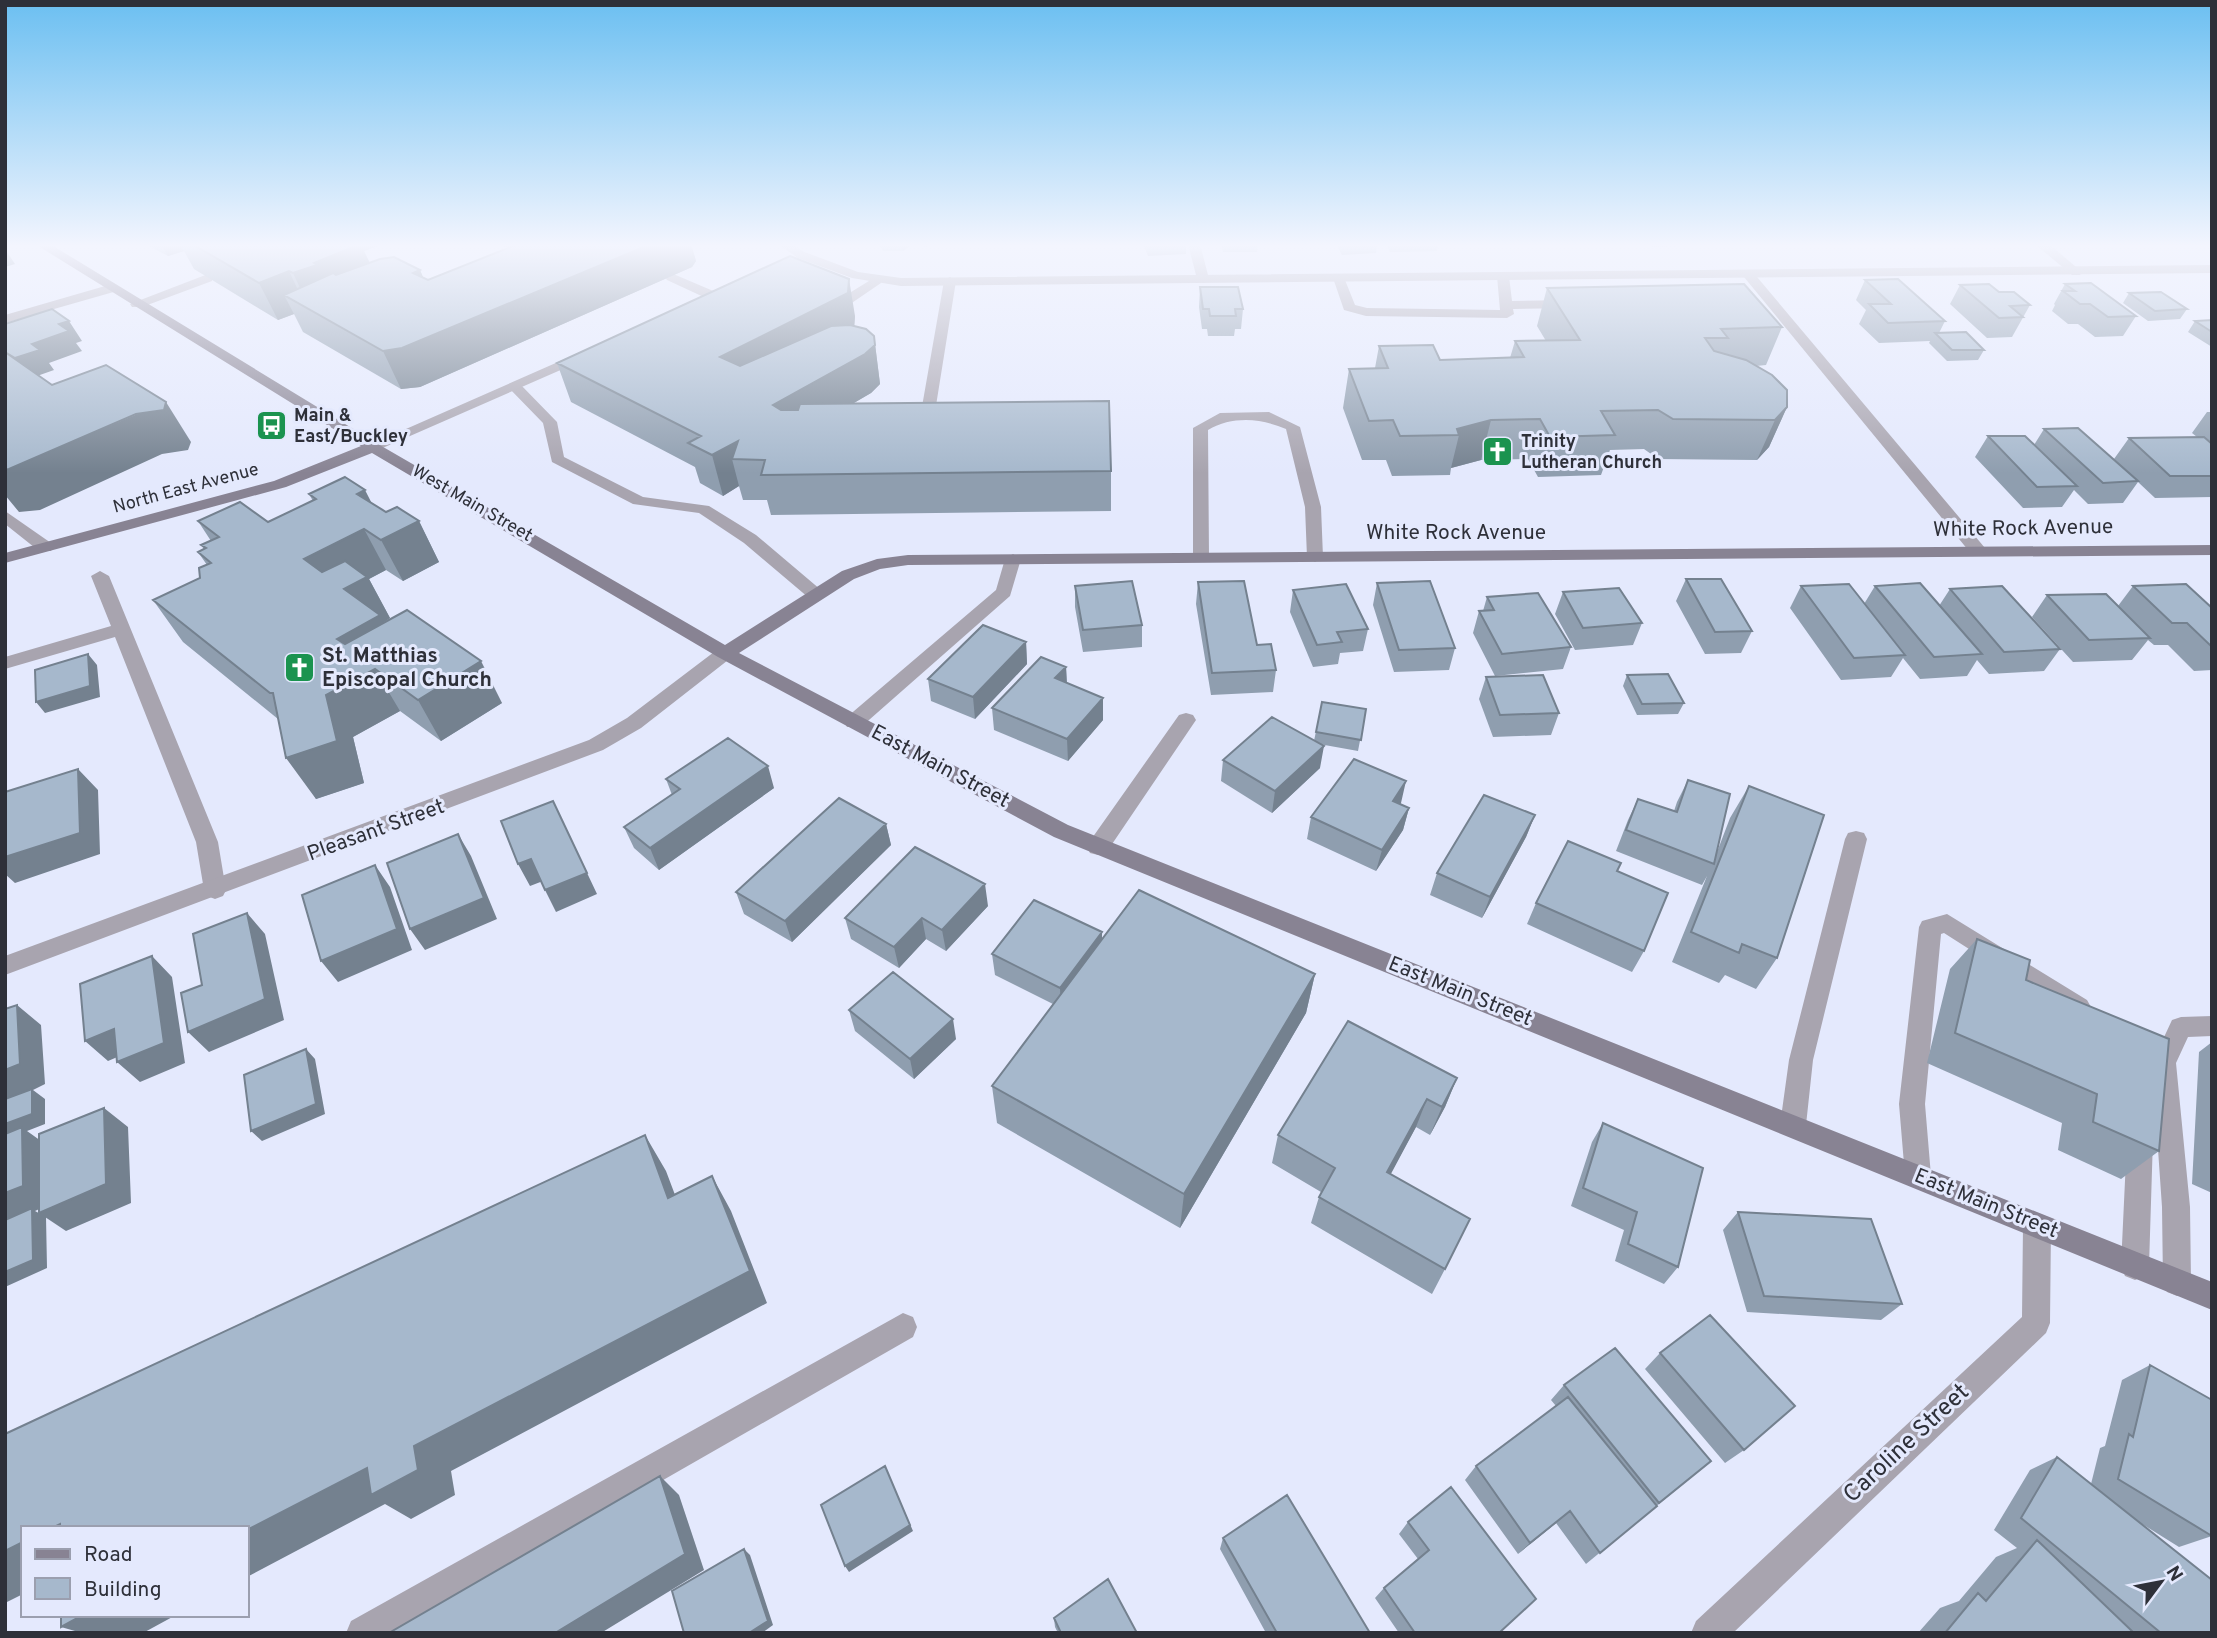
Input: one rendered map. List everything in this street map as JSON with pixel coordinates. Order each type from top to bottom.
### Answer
[{"type":"main road","name":"West Main Street","points":[[164,320],[373,447],[724,653]]},
{"type":"main road","name":"North East Avenue","points":[[5,558],[280,484],[373,447]]},
{"type":"main road","name":"White Rock Avenue","points":[[724,653],[848,575],[877,564],[908,560],[2212,550]]},
{"type":"main road","name":"East Main Street","points":[[724,653],[1061,831],[1098,847],[2212,1296]]},
{"type":"street","points":[[927,418],[943,320]]},
{"type":"street","points":[[1781,320],[1979,552]]},
{"type":"street","points":[[373,447],[595,349]]},
{"type":"street","points":[[559,365],[578,374]]},
{"type":"street","points":[[514,386],[550,422],[558,459],[639,501],[703,509],[750,540],[815,594]]},
{"type":"street","points":[[1201,558],[1200,428],[1220,417],[1269,416],[1293,427],[1312,507],[1315,557]]},
{"type":"street","points":[[5,516],[46,547]]},
{"type":"street","points":[[854,722],[1004,592],[1013,559]]},
{"type":"street","points":[[100,576],[207,842],[215,890]]},
{"type":"street","points":[[5,663],[122,629]]},
{"type":"street","name":"Pleasant Street","points":[[5,966],[478,793],[596,745],[634,723],[724,653]]},
{"type":"street","points":[[1098,847],[1186,720]]},
{"type":"street","points":[[1793,1125],[1801,1060],[1856,839]]},
{"type":"street","points":[[1918,1176],[1912,1104],[1930,927],[1947,923],[2095,1017]]},
{"type":"street","points":[[2178,1282],[2176,1208],[2164,1063],[2181,1027],[2212,1026]]},
{"type":"street","points":[[2135,1266],[2140,1113]]},
{"type":"street","name":"Caroline Street","points":[[1708,1633],[2036,1323],[2037,1226]]},
{"type":"street","points":[[363,1633],[903,1327]]},
{"type":"building","points":[[16,320],[68,320],[59,324],[69,331],[32,344],[40,350],[15,358],[5,352],[5,324]]},
{"type":"building","points":[[329,320],[468,320],[402,348],[383,351]]},
{"type":"building","points":[[650,320],[793,320],[720,357],[740,366],[831,326],[850,325],[866,329],[874,336],[875,345],[865,354],[773,405],[781,410],[798,410],[800,404],[1109,401],[1111,471],[761,475],[765,460],[732,459],[738,441],[712,455],[688,443],[701,436],[557,363]]},
{"type":"building","points":[[1568,320],[1776,320],[1782,327],[1721,329],[1728,338],[1705,338],[1714,351],[1746,360],[1772,375],[1787,390],[1787,407],[1775,420],[1673,419],[1658,410],[1601,411],[1615,435],[1550,437],[1540,419],[1491,420],[1457,429],[1459,435],[1400,436],[1393,420],[1369,421],[1349,369],[1388,368],[1379,346],[1433,345],[1440,360],[1524,357],[1515,341],[1580,340]]},
{"type":"building","points":[[1885,320],[1945,321],[1888,323]]},
{"type":"building","points":[[2212,320],[2212,332],[2195,321]]},
{"type":"building","points":[[1966,332],[1984,350],[1952,350],[1935,333]]},
{"type":"building","points":[[5,352],[52,385],[106,365],[166,402],[164,410],[136,414],[5,470]]},
{"type":"building","points":[[2078,428],[2138,481],[2103,483],[2044,429]]},
{"type":"building","points":[[1988,436],[2025,436],[2077,486],[2037,487]]},
{"type":"building","points":[[2204,437],[2212,444],[2212,476],[2170,476],[2129,438]]},
{"type":"building","points":[[345,477],[365,490],[357,494],[386,512],[397,507],[419,521],[381,540],[364,529],[304,559],[322,572],[345,561],[367,577],[344,589],[380,615],[337,639],[345,644],[407,610],[481,661],[418,700],[375,669],[326,695],[337,741],[286,758],[273,693],[153,600],[200,578],[199,568],[211,563],[198,552],[206,548],[201,545],[219,537],[198,521],[240,502],[268,522],[316,499],[309,494]]},
{"type":"building","points":[[1686,579],[1721,579],[1752,631],[1715,632]]},
{"type":"building","points":[[1132,581],[1142,625],[1083,630],[1075,586]]},
{"type":"building","points":[[1244,581],[1257,645],[1271,644],[1276,670],[1212,673],[1198,582]]},
{"type":"building","points":[[1430,581],[1455,648],[1399,650],[1377,583]]},
{"type":"building","points":[[1920,583],[1982,654],[1934,657],[1875,586]]},
{"type":"building","points":[[1346,584],[1368,629],[1337,632],[1342,642],[1317,645],[1293,590]]},
{"type":"building","points":[[1849,584],[1905,655],[1854,658],[1801,586]]},
{"type":"building","points":[[2186,584],[2212,608],[2212,647],[2187,623],[2172,623],[2133,586]]},
{"type":"building","points":[[2002,586],[2060,649],[2004,652],[1950,589]]},
{"type":"building","points":[[1619,588],[1642,623],[1583,628],[1563,592]]},
{"type":"building","points":[[1538,593],[1571,647],[1502,654],[1479,611],[1494,610],[1487,597]]},
{"type":"building","points":[[2106,594],[2150,638],[2089,640],[2047,595]]},
{"type":"building","points":[[983,625],[1026,642],[973,697],[928,679]]},
{"type":"building","points":[[88,654],[90,686],[36,702],[35,670]]},
{"type":"building","points":[[1041,657],[1066,667],[1055,678],[1103,698],[1067,739],[992,708]]},
{"type":"building","points":[[1668,674],[1684,703],[1642,704],[1627,675]]},
{"type":"building","points":[[1543,675],[1559,713],[1500,715],[1486,677]]},
{"type":"building","points":[[1322,702],[1366,709],[1361,740],[1316,732]]},
{"type":"building","points":[[1272,717],[1324,746],[1275,791],[1223,760]]},
{"type":"building","points":[[728,738],[768,766],[650,848],[624,827],[680,789],[666,779]]},
{"type":"building","points":[[1354,759],[1406,781],[1393,801],[1409,808],[1382,850],[1311,817]]},
{"type":"building","points":[[78,769],[80,833],[5,857],[5,792]]},
{"type":"building","points":[[1688,780],[1730,794],[1714,864],[1626,830],[1638,799],[1677,812]]},
{"type":"building","points":[[1749,786],[1824,815],[1777,958],[1742,944],[1739,953],[1691,932]]},
{"type":"building","points":[[1484,795],[1535,815],[1490,897],[1437,873]]},
{"type":"building","points":[[839,798],[886,824],[785,921],[736,892]]},
{"type":"building","points":[[553,801],[587,873],[545,890],[531,859],[518,864],[501,821]]},
{"type":"building","points":[[458,834],[484,898],[410,929],[387,863]]},
{"type":"building","points":[[1568,841],[1621,863],[1617,871],[1668,893],[1644,951],[1536,903]]},
{"type":"building","points":[[915,847],[985,884],[942,930],[922,918],[894,947],[845,918]]},
{"type":"building","points":[[375,865],[397,929],[321,961],[302,895]]},
{"type":"building","points":[[1139,890],[1315,974],[1184,1194],[992,1086]]},
{"type":"building","points":[[1034,900],[1102,932],[1060,988],[992,954]]},
{"type":"building","points":[[247,913],[265,999],[188,1032],[181,993],[202,985],[193,934]]},
{"type":"building","points":[[1977,939],[2030,960],[2026,980],[2169,1039],[2159,1151],[2093,1122],[2097,1094],[1955,1033]]},
{"type":"building","points":[[152,956],[164,1043],[117,1062],[114,1029],[85,1041],[80,984]]},
{"type":"building","points":[[893,972],[953,1019],[910,1059],[849,1010]]},
{"type":"building","points":[[17,1005],[20,1064],[5,1070],[5,1009]]},
{"type":"building","points":[[1348,1021],[1457,1078],[1442,1107],[1427,1099],[1387,1172],[1470,1219],[1445,1269],[1319,1197],[1335,1168],[1278,1135]]},
{"type":"building","points":[[306,1049],[316,1104],[251,1131],[244,1075]]},
{"type":"building","points":[[32,1089],[32,1114],[5,1124],[5,1099]]},
{"type":"building","points":[[104,1108],[106,1184],[39,1213],[39,1134]]},
{"type":"building","points":[[1603,1123],[1703,1168],[1678,1267],[1628,1244],[1637,1212],[1583,1188]]},
{"type":"building","points":[[22,1127],[23,1186],[5,1193],[5,1134]]},
{"type":"building","points":[[645,1135],[668,1198],[712,1176],[750,1271],[414,1446],[418,1470],[371,1495],[367,1468],[248,1529],[248,1526],[21,1526],[21,1543],[5,1551],[5,1434]]},
{"type":"building","points":[[32,1208],[33,1260],[5,1272],[5,1220]]},
{"type":"building","points":[[1738,1212],[1871,1219],[1902,1304],[1764,1296]]},
{"type":"building","points":[[1710,1315],[1795,1406],[1744,1450],[1660,1353]]},
{"type":"building","points":[[1615,1348],[1711,1461],[1659,1503],[1564,1385]]},
{"type":"building","points":[[2150,1365],[2212,1400],[2212,1536],[2118,1479],[2129,1434],[2133,1437]]},
{"type":"building","points":[[1568,1397],[1657,1506],[1600,1553],[1570,1511],[1530,1543],[1476,1466]]},
{"type":"building","points":[[2057,1457],[2212,1580],[2212,1633],[2161,1633],[2021,1518]]},
{"type":"building","points":[[885,1466],[910,1525],[845,1566],[821,1505]]},
{"type":"building","points":[[660,1476],[685,1554],[555,1633],[389,1633]]},
{"type":"building","points":[[1451,1487],[1536,1599],[1499,1633],[1415,1633],[1384,1588],[1429,1550],[1408,1522]]},
{"type":"building","points":[[1287,1495],[1370,1633],[1277,1633],[1223,1538]]},
{"type":"building","points":[[2037,1540],[2134,1633],[1945,1633],[1978,1593],[1986,1601]]},
{"type":"building","points":[[744,1549],[768,1621],[749,1633],[684,1633],[672,1591]]},
{"type":"building","points":[[1108,1579],[1137,1633],[1061,1633],[1054,1618]]},
{"type":"building","points":[[61,1617],[79,1617],[61,1627]]},
{"type":"place","name":"Main & East/Buckley","points":[[271,426]]},
{"type":"place","name":"Trinity Lutheran Church","points":[[1498,452]]},
{"type":"place","name":"St. Matthias Episcopal Church","points":[[299,668]]}]
